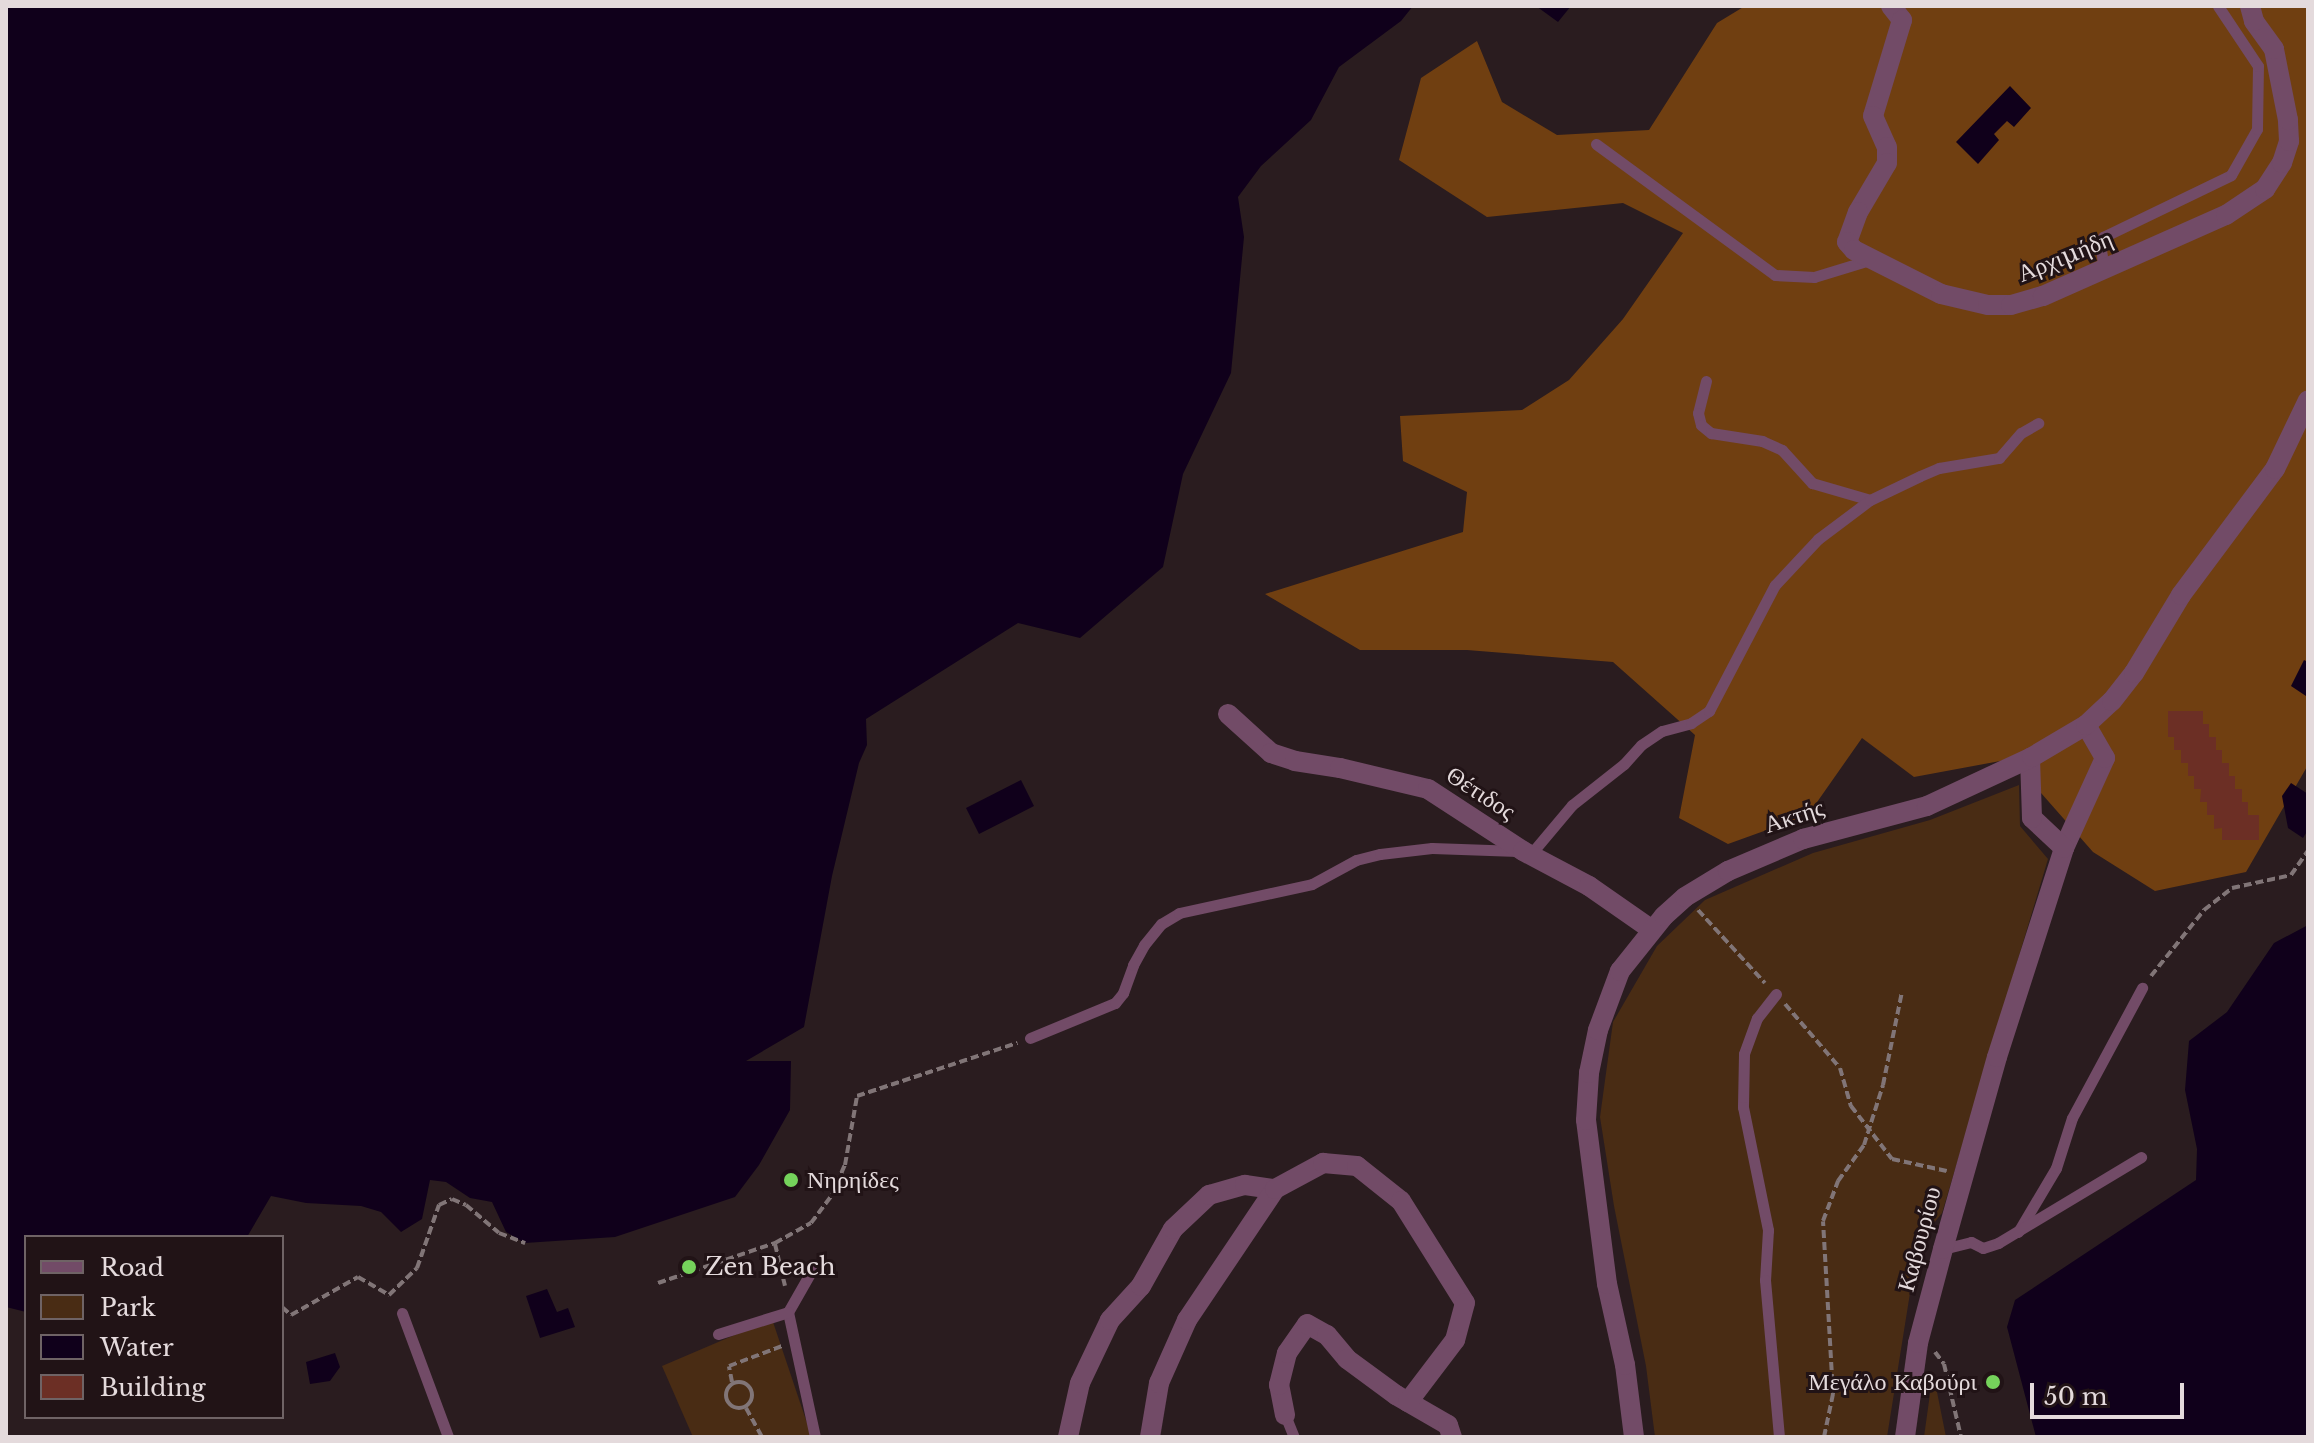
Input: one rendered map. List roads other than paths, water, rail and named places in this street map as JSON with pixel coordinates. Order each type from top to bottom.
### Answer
[{"type":"street","name":"Αρχιμήδη","points":[[1891,6],[1902,20],[1873,116],[1887,147],[1887,163],[1858,212],[1847,242],[1941,294],[1988,305],[2011,305],[2043,296],[2249,202],[2265,189],[2282,163],[2289,141],[2285,88],[2274,49],[2254,21],[2250,6]]},
{"type":"street","name":"Ακτής","points":[[1634,1437],[1625,1365],[1607,1284],[1586,1120],[1589,1073],[1598,1030],[1620,971],[1652,930],[1685,897],[1765,852],[1927,806],[2030,758],[2086,725],[2112,701],[2134,673],[2181,595],[2275,469],[2308,400]]},
{"type":"street","name":"Θέτιδος","points":[[1228,714],[1271,753],[1428,789],[1526,853],[1589,886],[1652,930]]},
{"type":"street","name":"Καβουρίου","points":[[1905,1437],[1918,1343],[1997,1057],[2064,848],[2105,758],[2086,725]]},
{"type":"street","points":[[2030,758],[2032,818],[2064,848]]},
{"type":"street","points":[[1150,1437],[1159,1383],[1187,1320],[1275,1189],[1323,1163],[1357,1166],[1401,1201],[1465,1303],[1455,1340],[1408,1402]]},
{"type":"street","points":[[1068,1437],[1080,1383],[1110,1320],[1141,1286],[1173,1229],[1209,1195],[1245,1185],[1275,1189]]},
{"type":"street","points":[[1285,1415],[1279,1385],[1287,1353],[1307,1324],[1327,1335],[1347,1359],[1408,1402],[1448,1425],[1452,1437]]},
{"type":"lane","points":[[2104,269],[2100,255],[2103,237],[2231,175],[2257,129],[2258,66],[2218,6]]},
{"type":"lane","points":[[1596,144],[1775,275],[1814,277],[1855,262],[1875,260]]},
{"type":"lane","points":[[1706,381],[1698,413],[1701,425],[1711,433],[1762,441],[1782,450],[1812,483],[1870,500]]},
{"type":"lane","points":[[1030,1038],[1115,1003],[1123,993],[1144,945],[1161,924],[1179,913],[1312,884],[1356,860],[1380,854],[1432,848],[1526,853],[1572,805],[1624,764],[1641,745],[1662,731],[1691,723],[1709,711],[1775,585],[1818,539],[1870,500],[1939,468],[1999,458],[2021,433],[2038,423]]},
{"type":"lane","points":[[2018,1232],[2056,1168],[2072,1118],[2142,988]]},
{"type":"lane","points":[[1776,994],[1757,1018],[1744,1054],[1743,1107],[1768,1230],[1765,1280],[1779,1437]]},
{"type":"lane","points":[[1943,1249],[1971,1242],[1983,1248],[2018,1232],[2050,1209],[2141,1157]]},
{"type":"lane","points":[[812,1270],[788,1312],[815,1437]]},
{"type":"lane","points":[[718,1334],[788,1312]]},
{"type":"lane","points":[[402,1313],[448,1437]]},
{"type":"lane","points":[[1285,1415],[1294,1437]]},
{"type":"water","points":[[6,6],[1413,6],[1401,21],[1339,67],[1311,120],[1261,166],[1238,197],[1244,237],[1231,373],[1183,474],[1163,567],[1080,638],[1018,623],[866,719],[867,745],[859,763],[832,876],[804,1027],[746,1061],[791,1061],[790,1110],[759,1165],[735,1197],[615,1237],[525,1243],[506,1232],[492,1202],[470,1198],[446,1182],[430,1180],[422,1219],[401,1232],[381,1212],[361,1206],[306,1203],[271,1196],[248,1235],[24,1235],[24,1312],[6,1307]]},
{"type":"water","points":[[1536,6],[1571,6],[1558,22]]},
{"type":"water","points":[[2010,86],[2031,108],[2014,127],[2007,121],[1994,134],[1999,140],[1978,164],[1956,142]]},
{"type":"water","points":[[2304,660],[2308,662],[2306,696],[2291,686]]},
{"type":"water","points":[[1021,780],[1034,806],[979,834],[966,808]]},
{"type":"water","points":[[2291,783],[2308,794],[2308,830],[2303,838],[2288,828],[2282,796]]},
{"type":"water","points":[[2308,925],[2308,1437],[2036,1437],[2007,1327],[2015,1300],[2196,1180],[2197,1149],[2185,1090],[2189,1041],[2227,1012],[2274,943]]},
{"type":"water","points":[[547,1289],[557,1312],[568,1308],[575,1327],[540,1338],[526,1296]]},
{"type":"water","points":[[335,1353],[340,1367],[330,1381],[310,1384],[306,1362]]},
{"type":"place","name":"Νηρηίδες","points":[[791,1180]]},
{"type":"place","name":"Zen Beach","points":[[689,1267]]},
{"type":"place","name":"Μεγάλο Καβούρι","points":[[1993,1382]]}]
